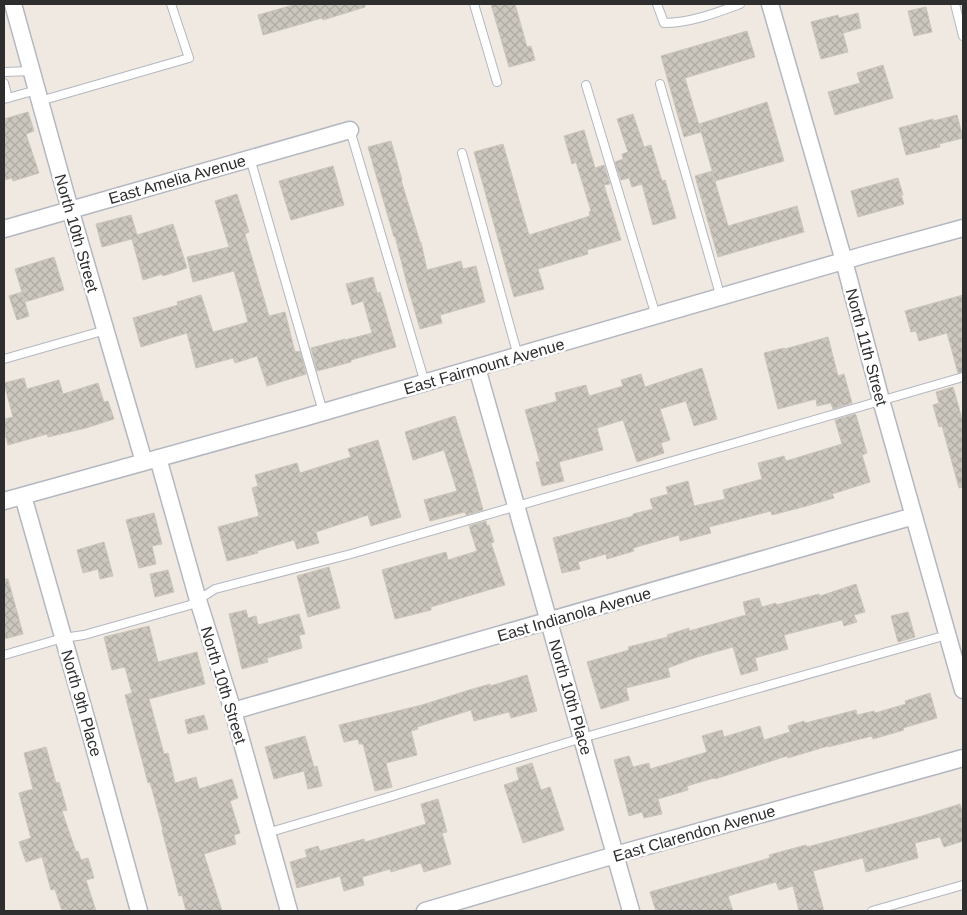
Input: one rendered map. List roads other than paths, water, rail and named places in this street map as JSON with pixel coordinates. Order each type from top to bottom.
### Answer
[{"type":"street","name":"North 10th Street","points":[[13,4],[70,210],[106,330],[198,600],[233,711],[289,911]]},
{"type":"street","name":"North 11th Street","points":[[770,4],[844,261],[881,400],[963,690]]},
{"type":"street","name":"East Amelia Avenue","points":[[4,229],[350,130]]},
{"type":"street","name":"East Fairmount Avenue","points":[[4,501],[425,383],[963,228]]},
{"type":"street","name":"North 10th Place","points":[[477,368],[631,911]]},
{"type":"street","name":"North 9th Place","points":[[23,496],[139,911]]},
{"type":"street","name":"East Indianola Avenue","points":[[233,711],[914,516]]},
{"type":"street","name":"East Clarendon Avenue","points":[[425,911],[615,855],[963,758]]},
{"type":"lane","points":[[4,83],[6,99],[39,95],[190,58],[171,4]]},
{"type":"lane","points":[[474,4],[497,82]]},
{"type":"lane","points":[[657,4],[664,22],[678,23],[740,4]]},
{"type":"lane","points":[[955,4],[963,36]]},
{"type":"lane","points":[[4,72],[32,71]]},
{"type":"lane","points":[[660,84],[721,298]]},
{"type":"lane","points":[[586,85],[656,316]]},
{"type":"lane","points":[[350,130],[425,383]]},
{"type":"lane","points":[[462,153],[504,299],[518,356]]},
{"type":"lane","points":[[250,158],[322,412]]},
{"type":"lane","points":[[4,359],[106,330]]},
{"type":"lane","points":[[4,655],[190,605],[215,589],[352,554],[963,377]]},
{"type":"lane","points":[[267,833],[582,738],[947,635]]},
{"type":"lane","points":[[872,911],[963,885]]}]
